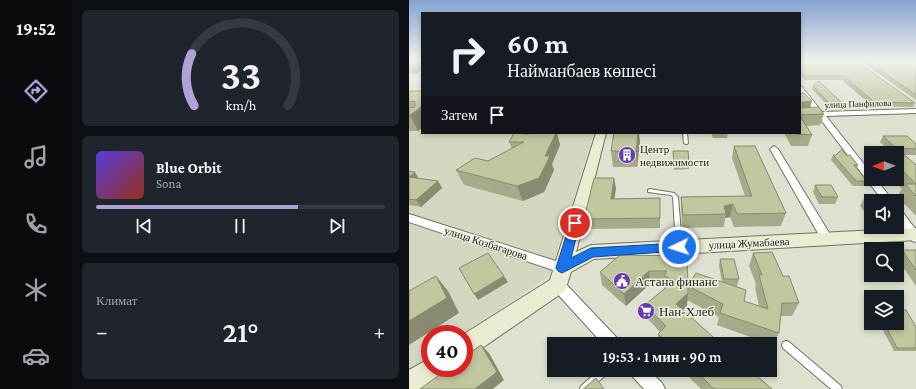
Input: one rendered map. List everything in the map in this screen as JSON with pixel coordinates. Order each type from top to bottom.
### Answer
[{"type":"street","points":[[801,89],[882,194]]},
{"type":"street","name":"улица Панфилова","points":[[801,115],[916,111]]},
{"type":"street","points":[[560,277],[601,134]]},
{"type":"street","points":[[774,149],[827,239]]},
{"type":"street","name":"улица Козбагарова","points":[[409,218],[560,277],[607,337]]},
{"type":"street","points":[[904,222],[915,235]]},
{"type":"street","name":"улица Жумабаева","points":[[473,340],[560,277],[591,252],[915,235]]},
{"type":"street","points":[[409,384],[421,376]]},
{"type":"street","points":[[645,377],[656,389]]},
{"type":"lane","points":[[685,134],[686,143]]},
{"type":"lane","points":[[650,191],[672,194],[675,197],[679,247]]},
{"type":"lane","points":[[786,345],[838,389]]},
{"type":"lane","points":[[584,389],[597,377]]},
{"type":"shaded area","points":[[409,125],[421,125],[421,134],[594,134],[549,276],[473,327],[473,325],[421,325],[421,362],[409,370]]},
{"type":"building","points":[[846,78],[880,78],[915,103],[874,102]]},
{"type":"building","points":[[892,78],[916,78],[916,95]]},
{"type":"building","points":[[819,81],[844,105],[831,105],[813,86]]},
{"type":"building","points":[[409,91],[421,91],[421,107],[409,116],[409,108],[415,107],[415,101],[409,102]]},
{"type":"building","points":[[801,93],[804,93],[812,101],[802,102],[802,108],[818,107],[824,114],[801,115]]},
{"type":"building","points":[[801,118],[812,135],[795,134],[801,134]]},
{"type":"building","points":[[513,134],[556,134],[545,156],[550,156],[539,178],[517,186],[456,170],[475,158],[488,161],[524,142],[509,142]]},
{"type":"building","points":[[614,134],[638,134],[636,151],[611,151]]},
{"type":"building","points":[[883,136],[907,136],[916,144],[916,149],[904,148],[904,146],[894,146]]},
{"type":"building","points":[[734,146],[755,146],[786,213],[737,214],[733,204],[724,206],[726,214],[683,215],[681,197],[752,196]]},
{"type":"building","points":[[842,149],[846,155],[850,155],[858,165],[854,165],[864,177],[864,181],[856,181],[833,155],[836,155]]},
{"type":"building","points":[[673,151],[688,151],[689,163],[674,163]]},
{"type":"building","points":[[904,155],[916,165],[916,184],[904,172]]},
{"type":"building","points":[[409,171],[415,172],[409,177]]},
{"type":"building","points":[[409,177],[438,181],[416,200],[409,199]]},
{"type":"building","points":[[594,178],[614,178],[611,199],[660,198],[660,218],[584,219]]},
{"type":"building","points":[[905,184],[916,184],[916,196]]},
{"type":"building","points":[[815,185],[831,185],[838,197],[822,197]]},
{"type":"building","points":[[904,250],[916,250],[916,270],[904,253]]},
{"type":"building","points":[[772,252],[783,276],[789,276],[799,303],[782,303],[779,333],[720,313],[723,304],[688,286],[696,273],[746,290],[744,301],[768,309],[759,275],[762,275],[753,253]]},
{"type":"building","points":[[488,253],[504,276],[474,294],[459,268]]},
{"type":"building","points":[[620,255],[687,256],[688,293],[676,304],[713,337],[661,337],[658,334],[666,326],[645,305],[675,280],[664,276],[667,271],[649,271],[624,294],[600,272]]},
{"type":"building","points":[[720,259],[734,259],[739,279],[724,279]]},
{"type":"building","points":[[436,276],[447,298],[409,321],[409,291]]},
{"type":"building","points":[[904,310],[906,310],[916,327],[916,348],[897,348],[888,330],[904,330]]},
{"type":"building","points":[[481,345],[497,372],[475,389],[420,389],[437,377],[473,377],[473,351]]},
{"type":"building","points":[[702,377],[758,377],[772,389],[714,389]]},
{"type":"building","points":[[596,378],[604,389],[583,389]]},
{"type":"place","name":"Центр недвижимости","points":[[627,155]]},
{"type":"place","name":"Астана финанс","points":[[622,281]]},
{"type":"place","name":"Нан-Хлеб","points":[[646,311]]},
{"type":"route","points":[[575,223],[562,268],[591,252],[679,247]]}]
